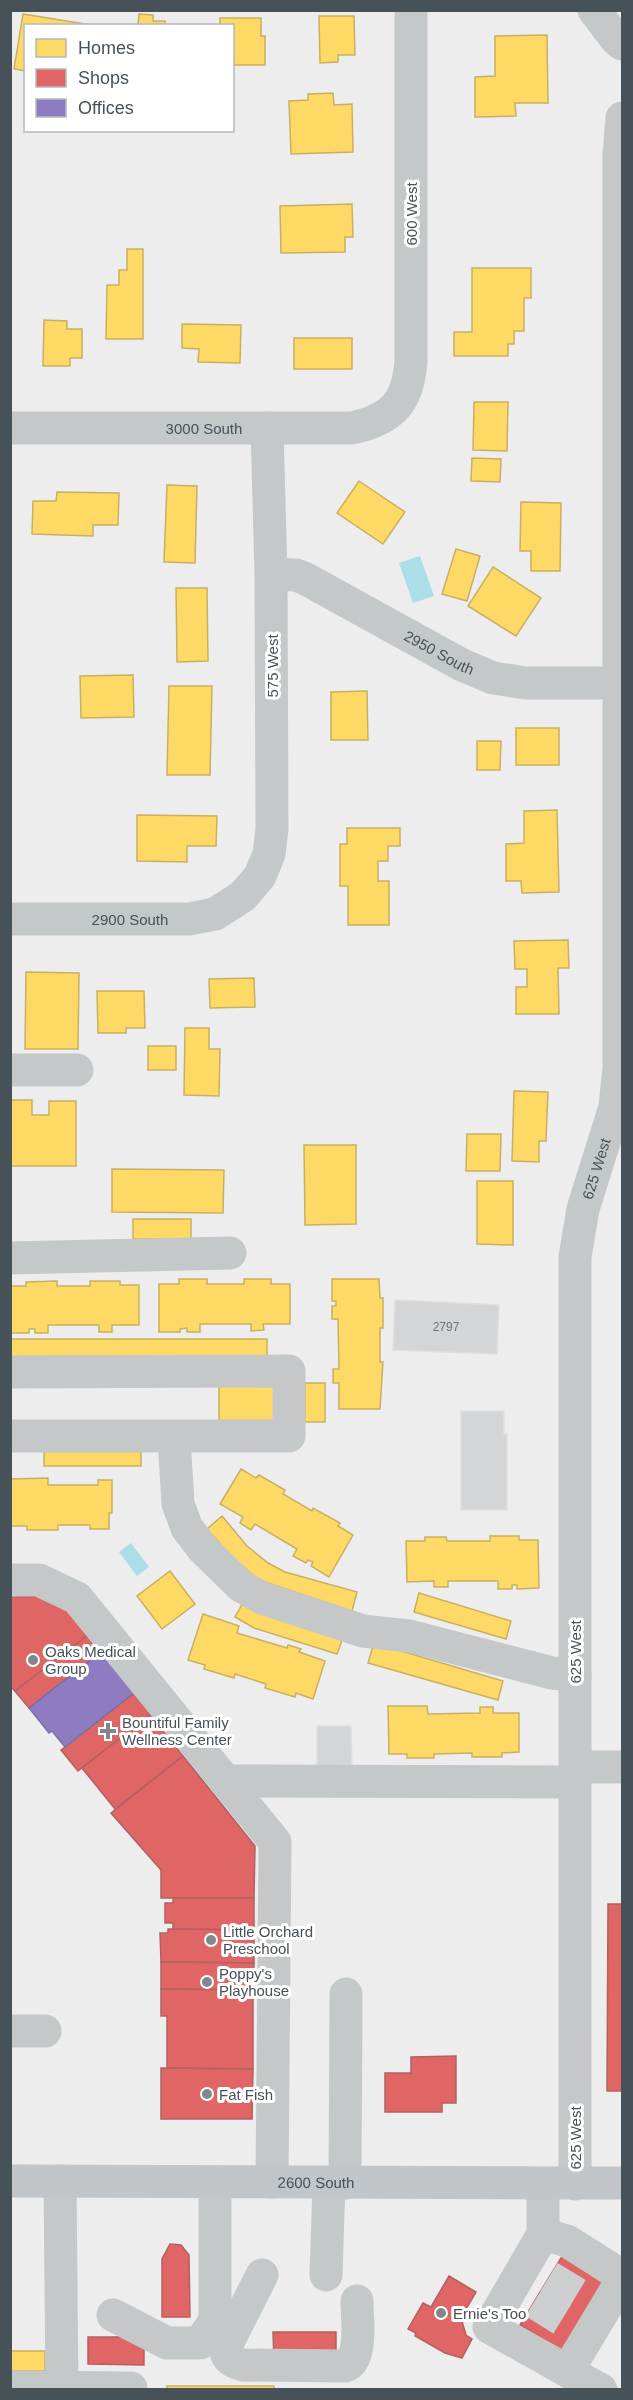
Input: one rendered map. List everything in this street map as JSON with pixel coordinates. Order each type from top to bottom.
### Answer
[{"type":"main road","name":"2600 South","points":[[10,2181],[622,2183]]},
{"type":"street","name":"600 West","points":[[392,412],[400,404],[406,392],[411,361],[411,10]]},
{"type":"street","points":[[594,10],[622,44]]},
{"type":"street","name":"625 West","points":[[575,2184],[575,1257],[583,1209],[611,1124],[618,1087],[619,153],[622,118]]},
{"type":"street","name":"3000 South","points":[[10,428],[352,428],[381,419],[392,412]]},
{"type":"street","name":"575 West","points":[[243,896],[260,876],[269,854],[271,841],[272,574],[267,428]]},
{"type":"street","name":"2950 South","points":[[272,574],[296,575],[306,579],[451,660],[493,678],[526,683],[620,683]]},
{"type":"street","name":"2900 South","points":[[10,919],[189,919],[215,914],[243,896]]},
{"type":"street","points":[[10,1070],[77,1070]]},
{"type":"street","points":[[10,1258],[15,1256],[230,1253]]},
{"type":"street","points":[[10,1372],[289,1371],[288,1436],[10,1436]]},
{"type":"street","points":[[174,1437],[178,1504],[187,1528],[203,1549],[241,1586],[262,1598],[363,1631],[409,1636],[552,1673],[575,1675]]},
{"type":"street","points":[[10,1580],[39,1580],[78,1598],[275,1842],[272,2182]]},
{"type":"street","points":[[225,1781],[575,1774],[622,1767]]},
{"type":"street","points":[[326,2275],[337,2183],[346,1994]]},
{"type":"street","points":[[10,2031],[45,2031]]},
{"type":"street","points":[[60,2181],[62,2388]]},
{"type":"street","points":[[113,2315],[167,2343],[200,2343],[214,2320],[215,2182]]},
{"type":"street","points":[[543,2184],[543,2234],[530,2283],[489,2327],[601,2390]]},
{"type":"street","points":[[543,2234],[567,2241],[622,2276]]},
{"type":"street","points":[[262,2275],[225,2348],[226,2355],[231,2361],[243,2365],[345,2366],[351,2364],[357,2354],[357,2301]]},
{"type":"street","points":[[568,2370],[590,2319],[622,2280]]},
{"type":"street","points":[[10,2387],[131,2388],[131,2390]]},
{"type":"water","points":[[420,556],[434,596],[413,603],[399,563]]},
{"type":"water","points":[[131,1543],[149,1567],[137,1576],[119,1552]]},
{"type":"building: Homes","points":[[23,14],[85,24],[24,24],[24,71],[14,69]]},
{"type":"building: Homes","points":[[139,14],[153,15],[153,21],[165,21],[165,24],[138,24]]},
{"type":"building: Homes","points":[[319,16],[354,16],[355,55],[338,55],[338,62],[320,63]]},
{"type":"building: Homes","points":[[220,18],[261,18],[261,36],[265,36],[265,65],[234,65],[234,24],[220,24]]},
{"type":"building: Homes","points":[[547,35],[548,103],[515,103],[516,116],[475,117],[475,77],[495,76],[495,36]]},
{"type":"building: Homes","points":[[333,93],[334,105],[352,104],[353,152],[291,154],[289,101],[308,100],[308,94]]},
{"type":"building: Homes","points":[[352,204],[353,237],[345,237],[345,252],[281,253],[280,206]]},
{"type":"building: Homes","points":[[127,249],[143,249],[143,339],[106,339],[107,285],[119,285],[119,270],[127,270]]},
{"type":"building: Homes","points":[[472,268],[531,268],[531,298],[524,298],[524,331],[514,331],[514,344],[508,344],[508,356],[454,356],[454,332],[472,332]]},
{"type":"building: Homes","points":[[44,320],[67,321],[67,329],[82,329],[82,358],[70,358],[70,366],[43,366]]},
{"type":"building: Homes","points":[[182,324],[241,325],[240,363],[198,362],[199,349],[182,348]]},
{"type":"building: Homes","points":[[294,338],[352,338],[352,369],[294,369]]},
{"type":"building: Homes","points":[[474,402],[508,402],[507,451],[473,450]]},
{"type":"building: Homes","points":[[472,458],[501,459],[500,482],[471,481]]},
{"type":"building: Homes","points":[[359,481],[405,512],[383,544],[337,513]]},
{"type":"building: Homes","points":[[167,485],[197,486],[195,563],[164,562]]},
{"type":"building: Homes","points":[[57,492],[119,493],[118,525],[93,525],[93,536],[32,534],[33,501],[56,501]]},
{"type":"building: Homes","points":[[521,502],[561,503],[560,571],[531,571],[531,551],[520,551]]},
{"type":"building: Homes","points":[[456,549],[480,556],[467,601],[442,594]]},
{"type":"building: Homes","points":[[493,567],[541,598],[516,636],[468,606]]},
{"type":"building: Homes","points":[[176,588],[207,588],[208,661],[177,662]]},
{"type":"building: Homes","points":[[133,675],[134,717],[81,718],[80,676]]},
{"type":"building: Homes","points":[[169,686],[212,686],[210,775],[167,775]]},
{"type":"building: Homes","points":[[367,691],[368,740],[331,740],[331,692]]},
{"type":"building: Homes","points":[[516,728],[559,728],[559,765],[516,765]]},
{"type":"building: Homes","points":[[477,741],[501,741],[500,770],[477,770]]},
{"type":"building: Homes","points":[[557,810],[559,892],[522,893],[521,881],[506,881],[506,844],[524,843],[524,811]]},
{"type":"building: Homes","points":[[137,815],[217,816],[216,846],[187,846],[187,862],[137,861]]},
{"type":"building: Homes","points":[[347,828],[400,828],[400,846],[388,846],[388,861],[378,861],[378,881],[389,881],[389,925],[348,925],[348,886],[340,886],[340,844],[347,844]]},
{"type":"building: Homes","points":[[568,940],[569,968],[558,968],[559,1014],[516,1014],[516,987],[527,987],[527,969],[515,969],[514,941]]},
{"type":"building: Homes","points":[[26,972],[79,973],[78,1049],[25,1049]]},
{"type":"building: Homes","points":[[254,978],[255,1007],[210,1008],[209,979]]},
{"type":"building: Homes","points":[[97,991],[144,991],[145,1028],[126,1028],[126,1033],[98,1033]]},
{"type":"building: Homes","points":[[185,1028],[209,1028],[209,1049],[220,1049],[219,1096],[184,1095]]},
{"type":"building: Homes","points":[[148,1046],[176,1046],[176,1070],[148,1070]]},
{"type":"building: Homes","points":[[514,1091],[548,1092],[546,1141],[539,1141],[539,1162],[512,1161]]},
{"type":"building: Homes","points":[[10,1100],[32,1100],[32,1115],[49,1115],[49,1101],[76,1101],[76,1166],[10,1166]]},
{"type":"building: Homes","points":[[467,1134],[501,1134],[500,1171],[466,1171]]},
{"type":"building: Homes","points":[[304,1145],[356,1145],[356,1224],[305,1225]]},
{"type":"building: Homes","points":[[112,1169],[224,1170],[223,1213],[112,1212]]},
{"type":"building: Homes","points":[[477,1181],[513,1181],[513,1245],[477,1244]]},
{"type":"building: Homes","points":[[133,1219],[191,1219],[191,1239],[133,1239]]},
{"type":"building: Homes","points":[[179,1279],[207,1279],[207,1284],[244,1284],[244,1279],[271,1279],[271,1284],[290,1284],[290,1324],[263,1324],[264,1330],[251,1331],[251,1324],[200,1324],[200,1332],[187,1332],[187,1328],[180,1329],[180,1332],[159,1332],[159,1284],[179,1284]]},
{"type":"building: Homes","points":[[332,1279],[379,1279],[380,1298],[383,1298],[383,1328],[380,1328],[380,1362],[383,1362],[380,1409],[339,1409],[339,1383],[333,1383],[333,1369],[339,1369],[338,1319],[332,1319],[332,1306],[336,1306],[336,1301],[332,1301]]},
{"type":"building: Homes","points":[[57,1281],[57,1286],[90,1286],[90,1281],[120,1281],[120,1285],[139,1285],[139,1325],[112,1325],[112,1332],[99,1332],[99,1325],[48,1325],[48,1333],[35,1333],[35,1329],[29,1329],[29,1333],[10,1333],[10,1286],[26,1286],[26,1282]]},
{"type":"building: Homes","points":[[10,1339],[267,1339],[267,1360],[10,1360]]},
{"type":"building: Homes","points":[[219,1383],[278,1383],[278,1421],[219,1422]]},
{"type":"building: Homes","points":[[305,1383],[325,1383],[325,1422],[305,1422]]},
{"type":"building: Homes","points":[[141,1447],[141,1466],[44,1466],[44,1448]]},
{"type":"building: Homes","points":[[241,1469],[256,1478],[259,1475],[285,1490],[283,1494],[312,1511],[313,1508],[340,1523],[338,1526],[353,1535],[329,1577],[311,1566],[313,1562],[308,1560],[306,1563],[293,1556],[297,1549],[255,1524],[251,1530],[240,1523],[243,1517],[220,1504]]},
{"type":"building: Homes","points":[[48,1478],[48,1485],[98,1485],[98,1480],[112,1480],[112,1513],[109,1513],[109,1529],[90,1529],[90,1525],[58,1525],[58,1530],[27,1530],[27,1526],[10,1526],[10,1479]]},
{"type":"building: Homes","points":[[222,1516],[247,1546],[268,1563],[285,1572],[357,1592],[352,1611],[259,1580],[233,1558],[207,1529]]},
{"type":"building: Homes","points":[[490,1536],[519,1536],[519,1540],[538,1540],[539,1588],[517,1589],[517,1585],[512,1585],[512,1589],[498,1589],[498,1581],[448,1581],[448,1587],[434,1587],[434,1581],[407,1582],[406,1541],[425,1541],[425,1537],[446,1537],[447,1541],[490,1541]]},
{"type":"building: Homes","points":[[170,1571],[195,1604],[162,1629],[137,1596]]},
{"type":"building: Homes","points":[[419,1593],[511,1621],[506,1639],[414,1612]]},
{"type":"building: Homes","points":[[244,1601],[344,1635],[337,1654],[254,1628],[235,1617]]},
{"type":"building: Homes","points":[[203,1614],[239,1626],[237,1633],[287,1648],[288,1645],[301,1649],[299,1652],[325,1661],[313,1699],[296,1693],[295,1697],[265,1688],[266,1684],[235,1674],[234,1678],[204,1669],[205,1665],[188,1660]]},
{"type":"building: Homes","points":[[374,1643],[503,1681],[498,1700],[368,1663]]},
{"type":"building: Homes","points":[[388,1706],[427,1706],[428,1714],[480,1713],[480,1707],[493,1707],[493,1713],[519,1713],[519,1752],[502,1753],[502,1757],[472,1757],[472,1753],[434,1754],[434,1758],[407,1758],[407,1754],[389,1754]]},
{"type":"building: Homes","points":[[10,2351],[45,2351],[45,2371],[10,2371]]},
{"type":"building: Homes","points":[[167,2386],[274,2386],[274,2390],[167,2390]]},
{"type":"building: Shops","name":"Oaks Medical Group","points":[[57,1596],[88,1635],[15,1691],[10,1686],[10,1597]]},
{"type":"building: Shops","points":[[88,1635],[101,1652],[29,1708],[15,1691]]},
{"type":"building: Shops","name":"Bountiful Family Wellness Center","points":[[134,1693],[151,1714],[78,1771],[61,1750]]},
{"type":"building: Shops","points":[[151,1714],[183,1756],[115,1809],[82,1768]]},
{"type":"building: Shops","points":[[183,1756],[255,1846],[254,1898],[161,1898],[161,1870],[111,1813]]},
{"type":"building: Shops","points":[[173,1898],[254,1898],[254,1930],[173,1929],[173,1923],[165,1923],[165,1903],[173,1903]]},
{"type":"building: Shops","points":[[608,1904],[622,1904],[622,2091],[607,2091]]},
{"type":"building: Shops","name":"Little Orchard Preschool","points":[[168,1929],[254,1930],[254,1963],[161,1962],[160,1933],[168,1933]]},
{"type":"building: Shops","name":"Poppy's Playhouse","points":[[161,1962],[254,1963],[253,1990],[161,1989]]},
{"type":"building: Shops","points":[[161,1989],[253,1990],[253,2069],[167,2068],[167,2016],[161,2016]]},
{"type":"building: Shops","points":[[456,2056],[456,2103],[442,2103],[442,2112],[385,2112],[385,2073],[411,2073],[411,2057]]},
{"type":"building: Shops","name":"Fat Fish","points":[[161,2068],[253,2069],[252,2119],[161,2119]]},
{"type":"building: Shops","points":[[170,2244],[181,2245],[189,2255],[190,2317],[162,2317],[162,2259]]},
{"type":"building: Shops","points":[[564,2253],[606,2279],[562,2351],[520,2325]]},
{"type":"building: Shops","name":"Ernie's Too","points":[[449,2276],[476,2292],[461,2318],[466,2335],[472,2339],[462,2358],[445,2353],[415,2336],[416,2333],[408,2329],[423,2303],[431,2307]]},
{"type":"building: Shops","points":[[273,2332],[336,2332],[336,2361],[274,2362]]},
{"type":"building: Shops","points":[[88,2337],[144,2337],[144,2365],[88,2364]]},
{"type":"building: Offices","points":[[101,1652],[134,1693],[65,1747],[52,1731],[49,1733],[29,1708]]},
{"type":"building: Other","points":[[395,1300],[499,1305],[497,1354],[393,1350]]},
{"type":"building: Other","points":[[461,1411],[504,1411],[504,1434],[507,1434],[507,1510],[461,1510]]},
{"type":"building: Other","points":[[317,1726],[351,1726],[352,1773],[317,1773]]},
{"type":"tunnel","points":[[549,2277],[592,2303]]},
{"type":"tunnel","points":[[534,2302],[576,2328]]},
{"type":"place","name":"Oaks Medical Group","points":[[33,1660]]},
{"type":"place","name":"Bountiful Family Wellness Center","points":[[108,1731]]},
{"type":"place","name":"Little Orchard Preschool","points":[[211,1940]]},
{"type":"place","name":"Poppy's Playhouse","points":[[207,1982]]},
{"type":"place","name":"Fat Fish","points":[[207,2094]]},
{"type":"place","name":"Ernie's Too","points":[[441,2313]]}]
